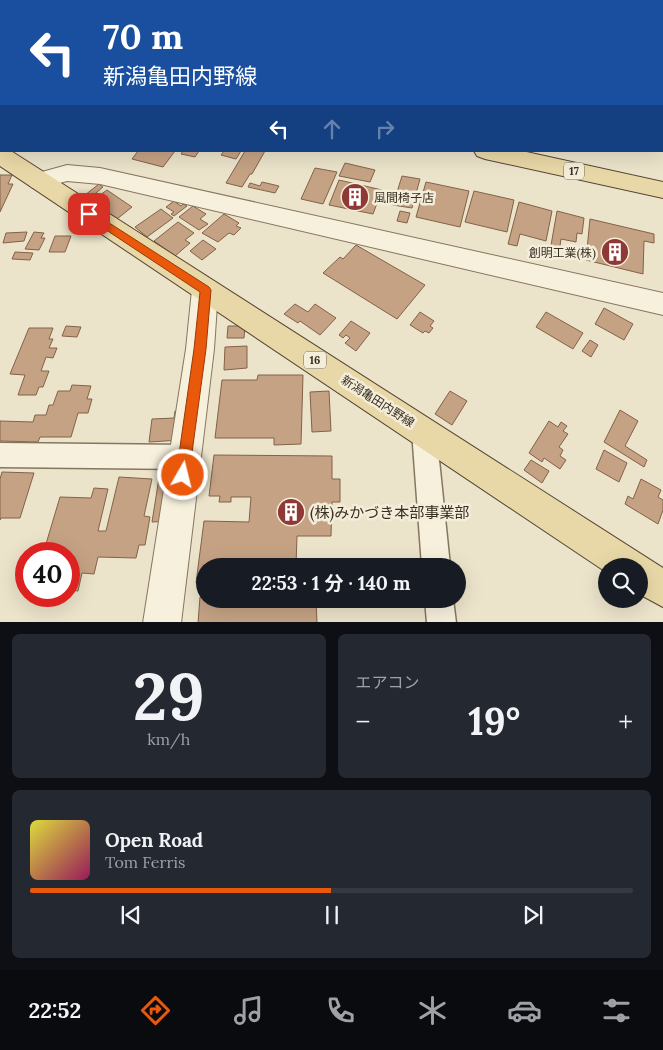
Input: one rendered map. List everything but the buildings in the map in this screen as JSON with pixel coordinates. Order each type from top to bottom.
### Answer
[{"type":"main road","name":"17","points":[[490,152],[663,190]]},
{"type":"main road","name":"新潟亀田内野線","points":[[0,155],[617,558]]},
{"type":"main road","points":[[648,578],[663,588]]},
{"type":"street","points":[[39,181],[67,173],[100,176],[663,304]]},
{"type":"street","points":[[162,622],[200,349],[205,290]]},
{"type":"street","points":[[424,431],[435,558]]},
{"type":"street","points":[[0,455],[185,457]]},
{"type":"street","points":[[440,608],[442,622]]},
{"type":"place","name":"風間椅子店","points":[[355,197]]},
{"type":"place","name":"創明工業(株)","points":[[615,252]]},
{"type":"place","name":"(株)みかづき本部事業部","points":[[291,512]]},
{"type":"route","points":[[89,214],[205,290],[200,349],[183,475]]}]
